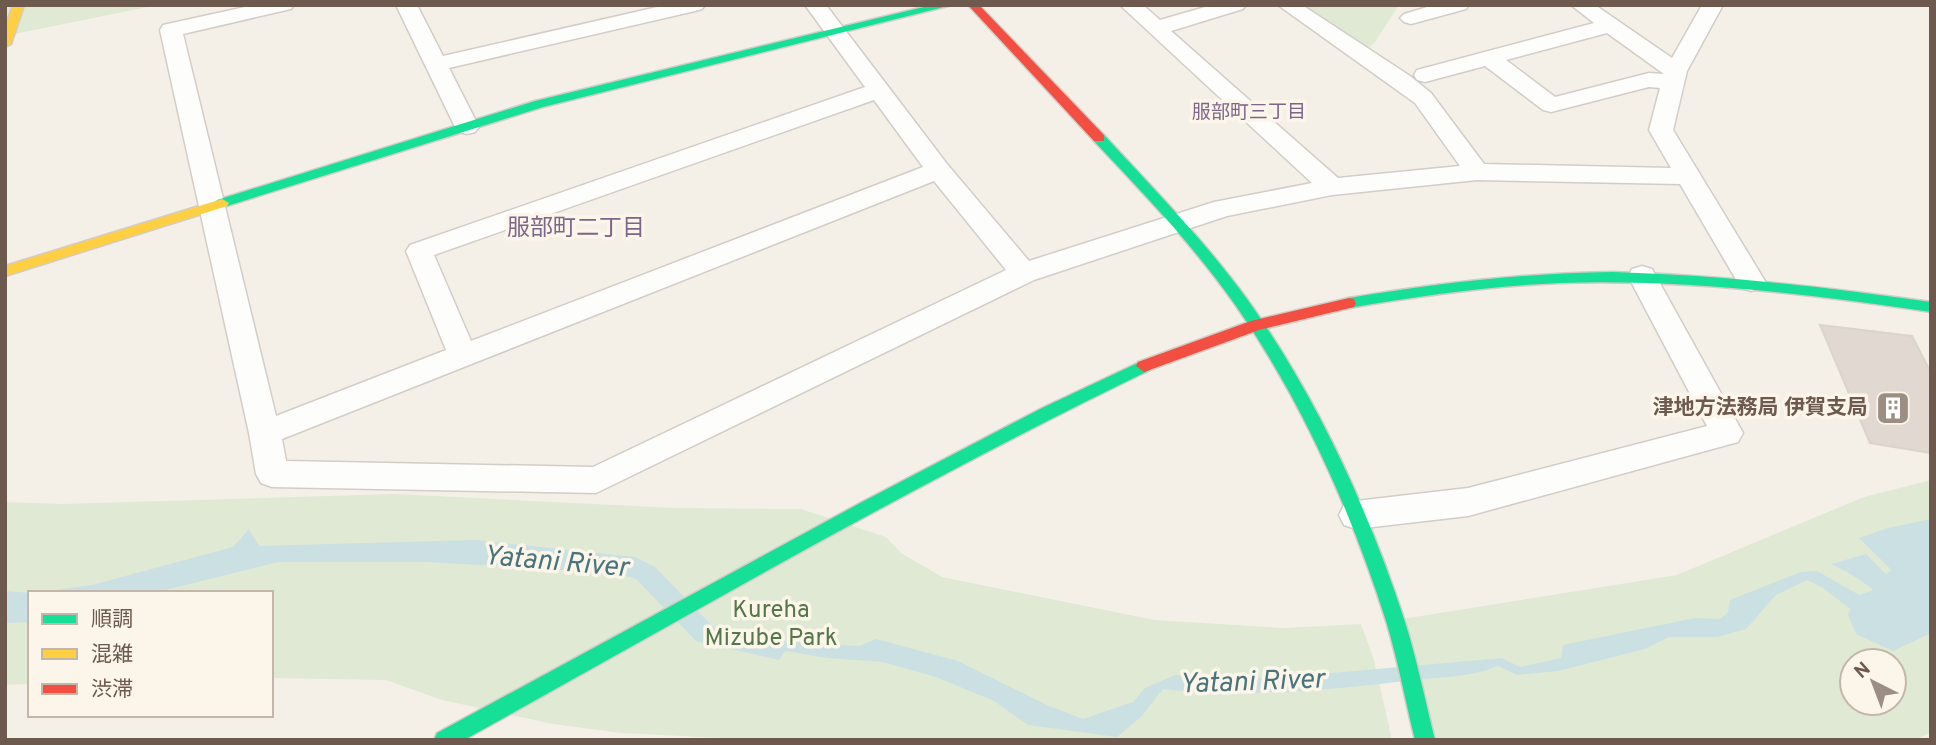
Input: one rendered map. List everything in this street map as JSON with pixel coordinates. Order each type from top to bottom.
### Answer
[{"type":"main road","points":[[5,44],[19,5]]},
{"type":"main road","points":[[5,271],[539,104],[947,5]]},
{"type":"main road","points":[[973,5],[1178,222],[1256,325],[1311,417],[1356,515],[1391,608],[1425,740]]},
{"type":"main road","points":[[444,740],[805,540],[1074,398],[1256,325],[1363,300],[1441,288],[1530,279],[1642,276],[1751,281],[1931,307]]},
{"type":"street","points":[[284,5],[171,30],[265,433],[272,474],[596,481],[1024,274],[1223,208],[1332,187],[1477,173],[1689,176]]},
{"type":"street","points":[[406,5],[467,127]]},
{"type":"street","points":[[437,64],[695,5]]},
{"type":"street","points":[[815,5],[838,32],[938,170],[1024,274]]},
{"type":"street","points":[[1130,5],[1332,187]]},
{"type":"street","points":[[1157,28],[1236,5]]},
{"type":"street","points":[[1289,5],[1423,98],[1477,173]]},
{"type":"street","points":[[1411,18],[1459,5]]},
{"type":"street","points":[[1581,5],[1612,25],[1675,76]]},
{"type":"street","points":[[1713,5],[1675,76],[1661,130],[1751,281]]},
{"type":"street","points":[[1425,75],[1612,25]]},
{"type":"street","points":[[1489,58],[1551,105],[1648,80],[1675,76]]},
{"type":"street","points":[[463,357],[419,251],[879,90]]},
{"type":"street","points":[[265,433],[938,170]]},
{"type":"street","points":[[1356,515],[1468,502],[1727,433],[1642,276]]},
{"type":"green space","points":[[5,5],[157,5],[5,36]]},
{"type":"green space","points":[[1298,5],[1399,5],[1366,51]]},
{"type":"green space","points":[[1931,480],[1931,733],[1913,740],[1436,740],[1402,619],[1677,575],[1864,497]]},
{"type":"green space","name":"Kureha Mizube Park","points":[[395,494],[674,508],[801,509],[886,537],[901,553],[942,577],[1154,620],[1284,628],[1361,624],[1374,660],[1392,740],[761,740],[621,733],[553,724],[442,700],[386,680],[273,678],[273,591],[28,591],[28,684],[5,685],[5,502],[62,504]]},
{"type":"water","points":[[1931,519],[1931,609],[1859,538],[1888,528]]},
{"type":"water","points":[[249,529],[259,546],[475,540],[635,557],[655,567],[718,632],[766,640],[859,646],[876,639],[958,661],[1049,706],[1083,719],[1133,702],[1145,688],[1175,675],[1275,678],[1502,658],[1520,667],[1561,658],[1563,645],[1695,618],[1720,619],[1728,612],[1730,600],[1801,572],[1817,571],[1884,609],[1892,607],[1863,582],[1831,564],[1866,554],[1930,619],[1893,633],[1867,622],[1823,588],[1807,580],[1776,595],[1746,629],[1717,637],[1669,637],[1645,649],[1558,671],[1517,675],[1498,666],[1457,676],[1288,692],[1226,693],[1163,689],[1141,717],[1117,737],[1028,725],[994,701],[936,677],[883,662],[827,658],[785,651],[779,660],[696,641],[636,579],[616,573],[427,562],[278,562],[161,591],[47,591],[92,585],[233,547]]},
{"type":"water","points":[[5,591],[28,593],[28,622],[5,623]]},
{"type":"building","name":"津地方法務局 伊賀支局","points":[[1820,325],[1912,336],[1931,373],[1931,453],[1870,443]]},
{"type":"waterway","name":"Yatani River","points":[[1877,615],[1893,624],[1913,612],[1900,596],[1917,585],[1931,582]]},
{"type":"traffic: fast","points":[[222,203],[539,104],[947,5]]},
{"type":"traffic: fast","points":[[1099,138],[1173,218],[1225,280],[1287,373],[1344,488],[1390,606],[1425,740]]},
{"type":"traffic: fast","points":[[1349,303],[1487,283],[1613,277],[1720,282],[1931,307]]},
{"type":"traffic: fast","points":[[444,740],[868,507],[1048,412],[1144,366]]},
{"type":"traffic: slow","points":[[5,44],[19,5]]},
{"type":"traffic: slow","points":[[5,271],[222,203]]},
{"type":"traffic: jam","points":[[973,5],[1099,138]]},
{"type":"traffic: jam","points":[[1144,366],[1256,325],[1349,303]]},
{"type":"place","name":"津地方法務局 伊賀支局","points":[[1893,408]]},
{"type":"district","name":"服部町三丁目","points":[[1249,113]]},
{"type":"district","name":"服部町二丁目","points":[[576,229]]}]
